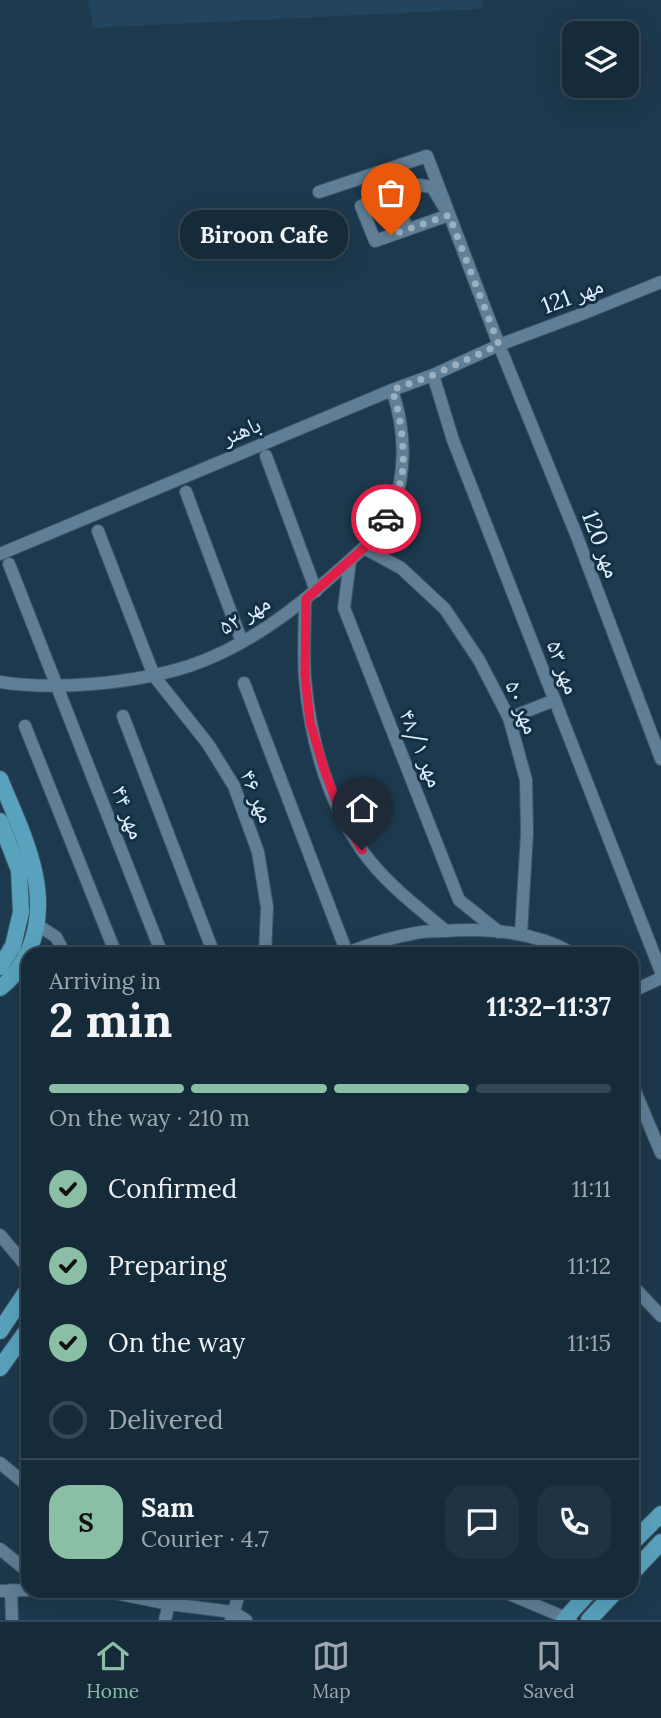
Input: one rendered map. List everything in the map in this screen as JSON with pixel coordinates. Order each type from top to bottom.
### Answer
[{"type":"main road","points":[[0,779],[27,846],[37,880],[38,908],[30,947]]},
{"type":"main road","points":[[0,821],[19,870],[21,912],[13,946],[0,967]]},
{"type":"main road","points":[[0,988],[21,965]]},
{"type":"main road","points":[[0,1331],[21,1300]]},
{"type":"main road","points":[[0,1368],[21,1339]]},
{"type":"main road","points":[[639,1536],[661,1514]]},
{"type":"main road","points":[[639,1566],[661,1542]]},
{"type":"main road","points":[[567,1619],[584,1598]]},
{"type":"main road","points":[[589,1620],[609,1598]]},
{"type":"street","points":[[319,192],[427,156],[449,215]]},
{"type":"street","points":[[419,185],[432,187],[449,215],[375,241],[361,206],[419,185]]},
{"type":"street","points":[[394,194],[407,229]]},
{"type":"street","name":"مهر 120","points":[[449,215],[576,534],[661,759]]},
{"type":"street","name":"مهر 121","points":[[499,345],[661,282]]},
{"type":"street","name":"باهنر","points":[[0,554],[433,375],[499,345]]},
{"type":"street","name":"مهر ۵۳","points":[[433,375],[453,440],[661,972]]},
{"type":"street","name":"مهر ۵۲","points":[[0,682],[57,685],[154,676],[191,665],[242,642],[311,595],[364,548],[387,518],[398,490],[403,467],[398,406],[392,390]]},
{"type":"street","points":[[266,456],[311,595],[305,676],[310,722],[340,812],[362,850],[396,890],[446,931]]},
{"type":"street","points":[[186,492],[242,642]]},
{"type":"street","name":"مهر ۴۶","points":[[98,531],[154,676],[208,744],[234,786],[258,852],[267,907],[265,947]]},
{"type":"street","name":"مهر ۵۰","points":[[364,548],[401,568],[445,609],[479,660],[509,718],[526,780],[527,833],[521,933]]},
{"type":"street","name":"مهر ۴۸/۱","points":[[349,561],[344,608],[459,900],[499,932]]},
{"type":"street","name":"مهر ۴۴","points":[[9,564],[159,947]]},
{"type":"street","points":[[244,683],[343,947]]},
{"type":"street","points":[[509,718],[555,700]]},
{"type":"street","points":[[123,716],[211,947]]},
{"type":"street","points":[[25,726],[113,947]]},
{"type":"street","points":[[36,924],[56,937],[61,947]]},
{"type":"street","points":[[366,947],[418,932],[468,929],[521,933],[563,947]]},
{"type":"street","points":[[639,988],[661,978]]},
{"type":"street","points":[[639,1101],[661,1153]]},
{"type":"street","points":[[0,1236],[21,1260]]},
{"type":"street","points":[[639,1292],[661,1316]]},
{"type":"street","points":[[0,1463],[21,1480]]},
{"type":"street","points":[[0,1549],[21,1566]]},
{"type":"street","points":[[6,1590],[12,1620]]},
{"type":"street","points":[[139,1598],[246,1620]]},
{"type":"street","points":[[232,1616],[238,1598]]},
{"type":"street","points":[[518,1598],[567,1619]]},
{"type":"street","points":[[164,1620],[169,1604]]},
{"type":"shaded area","points":[[88,0],[483,0],[482,9],[93,28]]},
{"type":"way so far","points":[[386,519],[398,490],[403,467],[398,406],[392,390],[499,345],[449,215],[391,235]]},
{"type":"place","name":"Biroon Cafe","points":[[391,235]]},
{"type":"route","points":[[362,850],[340,812],[310,722],[305,676],[306,599],[364,548],[386,519]]}]
